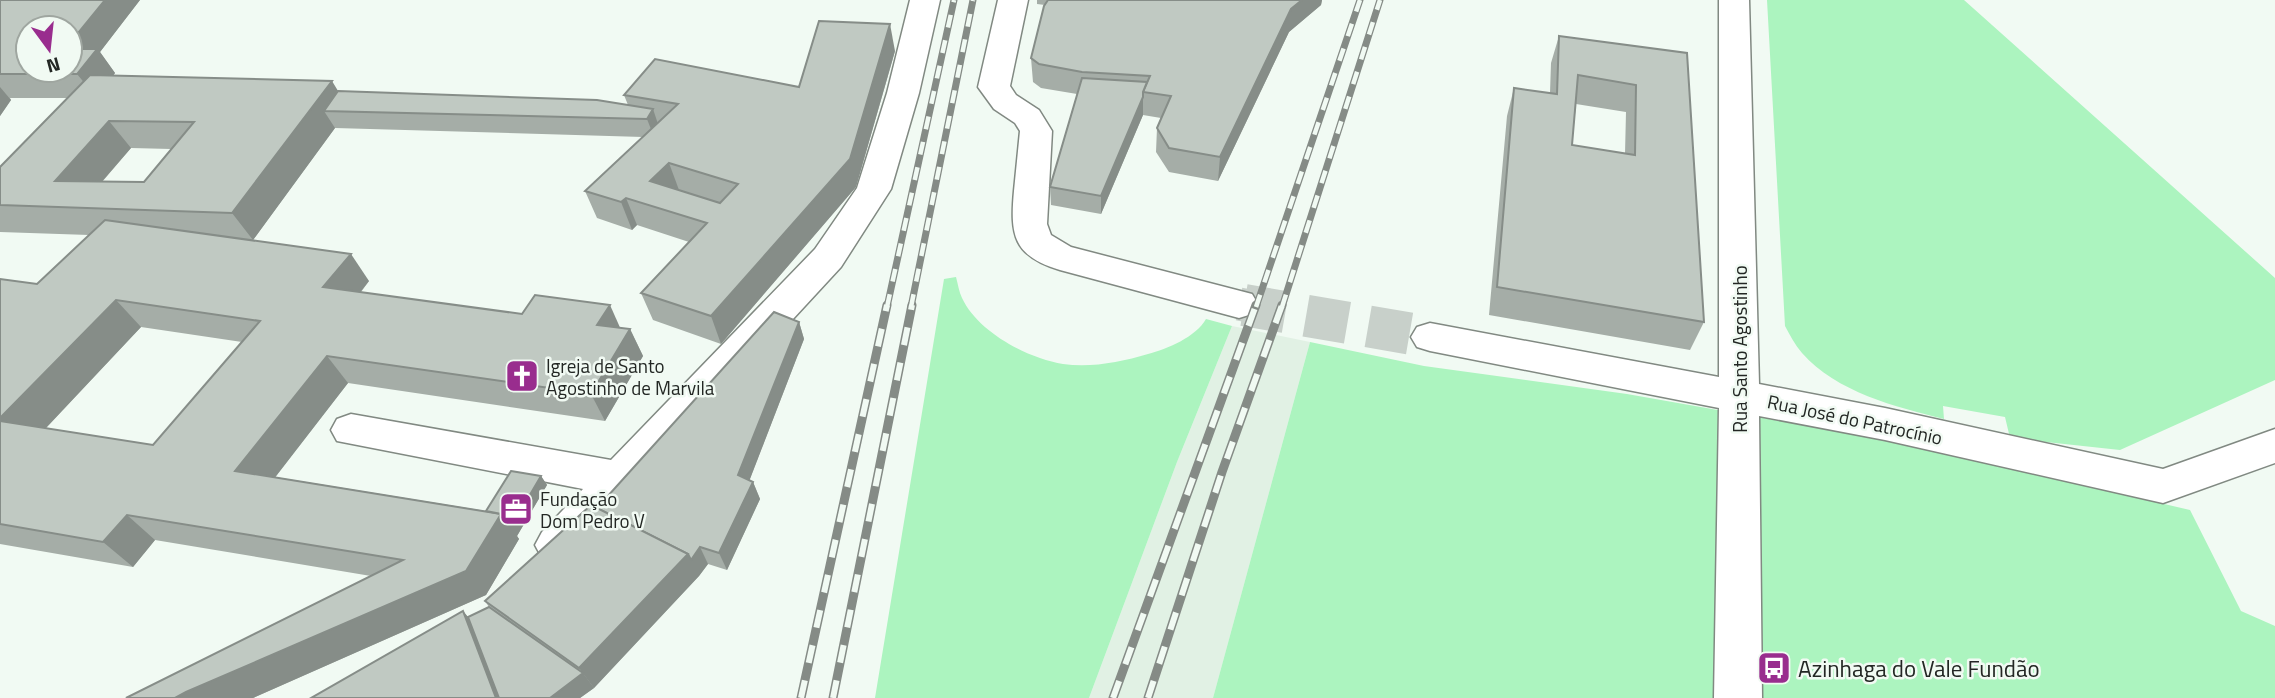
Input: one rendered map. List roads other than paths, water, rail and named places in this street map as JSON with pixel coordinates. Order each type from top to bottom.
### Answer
[{"type":"street","points":[[528,574],[828,258],[874,189],[925,0]]},
{"type":"street","points":[[1013,0],[1000,48],[994,87],[1005,102],[1028,117],[1036,131],[1029,224],[1036,242],[1060,257],[1239,304]]},
{"type":"street","name":"Rua Santo Agostinho","points":[[1734,0],[1740,396],[1738,698]]},
{"type":"street","name":"Rua José do Patrocínio","points":[[1430,337],[1885,424],[2164,486],[2275,446]]},
{"type":"street","points":[[351,430],[620,479]]},
{"type":"tunnel","points":[[1239,304],[1244,305]]},
{"type":"tunnel","points":[[1244,305],[1430,337]]},
{"type":"tunnel","points":[[1244,305],[1254,307]]},
{"type":"railway","points":[[887,307],[954,0]]},
{"type":"railway","points":[[911,307],[973,0]]},
{"type":"railway","points":[[1256,307],[1360,0]]},
{"type":"railway","points":[[1282,307],[1380,0]]},
{"type":"railway","points":[[801,698],[887,305]]},
{"type":"railway","points":[[833,698],[912,305]]},
{"type":"railway","points":[[1113,698],[1256,305]]},
{"type":"railway","points":[[1148,698],[1222,472],[1282,305]]},
{"type":"place","name":"Igreja de Santo Agostinho de Marvila","points":[[522,376]]},
{"type":"place","name":"Fundação Dom Pedro V","points":[[516,509]]},
{"type":"place","name":"Azinhaga do Vale Fundão","points":[[1774,668]]}]
